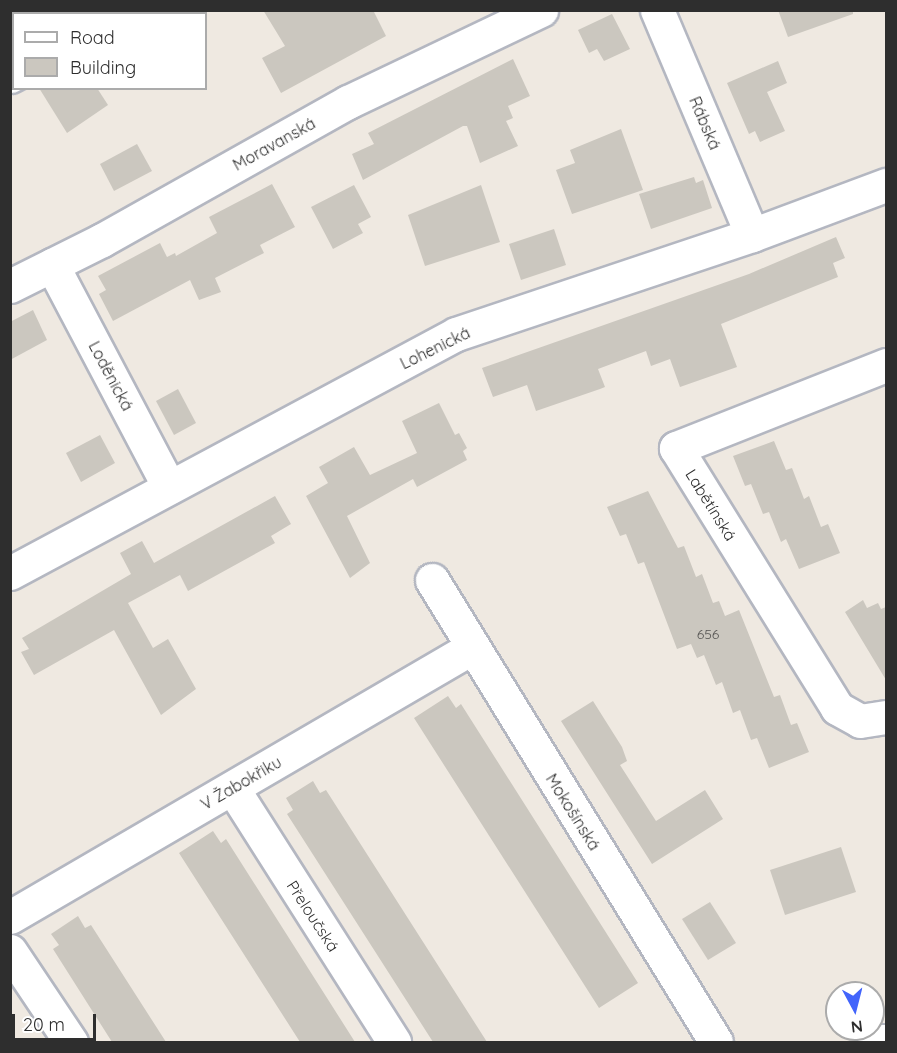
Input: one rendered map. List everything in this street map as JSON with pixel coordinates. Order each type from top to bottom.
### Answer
[{"type":"street","name":"Moravanská","points":[[10,286],[348,102],[541,10]]},
{"type":"street","name":"Rábská","points":[[657,10],[752,235]]},
{"type":"street","name":"Lohenická","points":[[10,573],[456,334],[752,235],[886,185]]},
{"type":"street","name":"Loděnická","points":[[52,265],[169,487]]},
{"type":"street","name":"Labětínská","points":[[886,365],[676,448],[837,708],[860,721],[886,717]]},
{"type":"street","name":"Mokošínská","points":[[432,580],[471,648],[716,1042]]},
{"type":"street","name":"V Žabokřiku","points":[[10,917],[233,789],[471,648]]},
{"type":"street","name":"Přeloučská","points":[[233,789],[394,1042]]},
{"type":"street","points":[[10,951],[71,1042]]},
{"type":"street","points":[[874,1042],[886,1041]]},
{"type":"building","points":[[263,10],[373,10],[386,36],[281,93],[262,58],[285,46]]},
{"type":"building","points":[[778,10],[853,10],[853,14],[788,37]]},
{"type":"building","points":[[612,14],[630,49],[604,61],[597,49],[589,53],[578,30]]},
{"type":"building","points":[[513,59],[530,96],[508,106],[513,118],[506,121],[518,146],[480,163],[467,126],[463,126],[363,180],[352,154],[374,144],[368,133]]},
{"type":"building","points":[[778,61],[787,83],[767,92],[785,131],[760,142],[755,131],[749,134],[727,83]]},
{"type":"building","points":[[40,90],[98,90],[108,105],[67,133]]},
{"type":"building","points":[[621,129],[643,190],[572,214],[556,170],[575,163],[570,150]]},
{"type":"building","points":[[137,144],[152,171],[114,191],[100,164]]},
{"type":"building","points":[[694,177],[696,183],[703,180],[712,208],[651,229],[639,194]]},
{"type":"building","points":[[272,184],[295,227],[260,245],[264,253],[215,278],[221,292],[199,300],[190,280],[113,321],[99,294],[106,290],[98,276],[160,243],[167,257],[175,253],[176,256],[217,233],[209,217]]},
{"type":"building","points":[[354,185],[371,217],[358,224],[363,233],[333,249],[311,207]]},
{"type":"building","points":[[481,185],[500,242],[425,266],[408,215]]},
{"type":"building","points":[[554,229],[566,265],[521,280],[509,244]]},
{"type":"building","points":[[836,237],[845,258],[833,263],[838,277],[721,324],[737,367],[680,387],[670,359],[651,366],[646,351],[598,369],[605,387],[536,411],[527,385],[493,397],[482,368],[749,274]]},
{"type":"building","points":[[33,310],[47,340],[10,360],[10,322]]},
{"type":"building","points":[[178,389],[196,423],[174,435],[156,401]]},
{"type":"building","points":[[439,403],[455,435],[459,433],[467,448],[463,451],[467,460],[417,487],[413,479],[347,516],[370,563],[350,578],[306,496],[328,483],[319,467],[354,447],[370,475],[417,453],[402,421]]},
{"type":"building","points":[[100,435],[115,463],[81,482],[66,453]]},
{"type":"building","points":[[774,441],[786,470],[792,468],[804,499],[809,496],[821,527],[828,524],[840,553],[799,569],[786,539],[781,542],[769,512],[763,514],[751,484],[745,486],[733,456]]},
{"type":"building","points":[[648,491],[678,548],[684,546],[696,577],[702,574],[713,603],[719,601],[725,616],[739,610],[774,697],[780,695],[791,725],[797,723],[809,752],[769,768],[757,738],[751,740],[740,710],[733,713],[722,682],[716,685],[704,655],[697,658],[691,644],[677,649],[644,562],[638,564],[626,534],[620,536],[607,507]]},
{"type":"building","points":[[275,496],[291,524],[271,536],[275,543],[188,591],[180,575],[128,603],[153,648],[168,639],[196,689],[161,715],[114,630],[34,675],[21,652],[29,649],[22,638],[131,574],[120,553],[142,541],[154,563]]},
{"type":"building","points":[[863,600],[867,608],[878,603],[881,609],[886,607],[886,680],[845,612]]},
{"type":"building","points":[[448,696],[456,708],[461,704],[638,983],[599,1008],[414,718]]},
{"type":"building","points":[[593,701],[622,747],[627,761],[620,765],[656,821],[705,790],[723,819],[652,864],[561,721]]},
{"type":"building","points":[[313,781],[320,793],[326,790],[487,1042],[433,1042],[287,814],[293,810],[286,798]]},
{"type":"building","points":[[213,831],[221,843],[226,839],[355,1042],[300,1042],[179,853]]},
{"type":"building","points":[[841,847],[856,892],[785,915],[770,870]]},
{"type":"building","points":[[710,902],[736,943],[708,960],[682,919]]},
{"type":"building","points":[[78,916],[85,928],[91,925],[166,1042],[112,1042],[53,949],[59,945],[51,934]]}]
